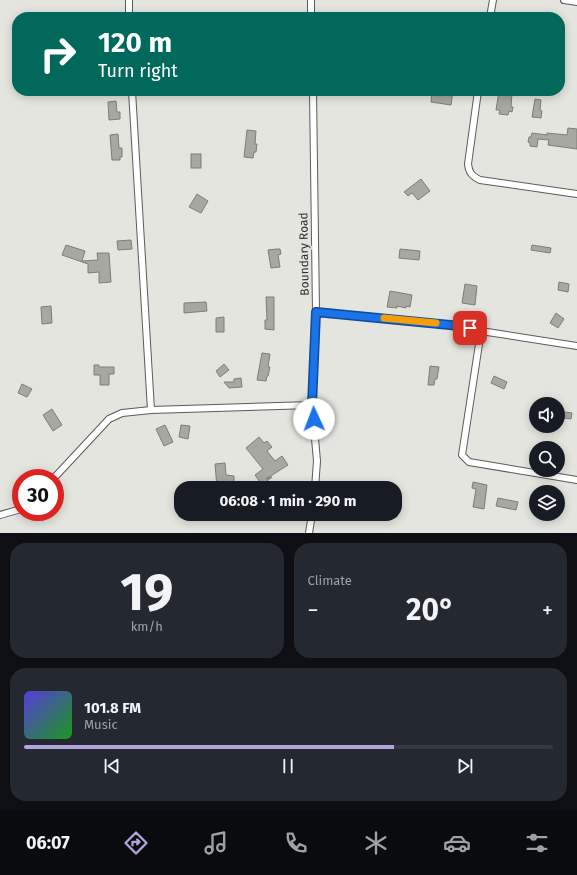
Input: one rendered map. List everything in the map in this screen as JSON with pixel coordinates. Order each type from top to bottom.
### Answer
[{"type":"street","points":[[129,0],[129,12]]},
{"type":"street","points":[[311,0],[311,12]]},
{"type":"street","points":[[491,12],[493,0]]},
{"type":"street","points":[[564,0],[577,2]]},
{"type":"street","points":[[132,96],[151,410]]},
{"type":"street","name":"Boundary Road","points":[[313,96],[316,312],[312,405],[316,461],[315,481]]},
{"type":"street","points":[[477,96],[468,164],[469,172],[473,177],[480,180],[577,194]]},
{"type":"street","points":[[316,312],[460,326],[481,331],[577,346]]},
{"type":"street","points":[[481,331],[462,455],[469,462],[577,480]]},
{"type":"street","points":[[62,469],[109,419],[122,413],[151,410],[312,405]]},
{"type":"street","points":[[0,515],[12,512]]},
{"type":"street","points":[[309,533],[311,521]]},
{"type":"building","points":[[432,96],[452,96],[451,105],[431,102]]},
{"type":"building","points":[[498,96],[512,96],[512,112],[509,111],[508,115],[499,114],[500,110],[496,110]]},
{"type":"building","points":[[535,99],[541,100],[541,118],[532,117]]},
{"type":"building","points":[[116,101],[117,112],[120,112],[120,119],[109,120],[108,102]]},
{"type":"building","points":[[568,128],[577,129],[577,149],[548,145],[549,140],[538,139],[537,147],[530,146],[530,143],[528,142],[532,133],[567,135]]},
{"type":"building","points":[[247,130],[256,131],[255,144],[257,144],[256,152],[254,152],[253,158],[244,157]]},
{"type":"building","points":[[118,134],[119,148],[122,148],[122,157],[120,157],[120,160],[112,160],[110,135]]},
{"type":"building","points":[[191,154],[201,154],[201,168],[191,168]]},
{"type":"building","points":[[421,179],[430,191],[418,200],[412,193],[408,196],[404,192]]},
{"type":"building","points":[[197,194],[208,201],[201,213],[189,207]]},
{"type":"building","points":[[131,240],[132,249],[118,250],[117,241]]},
{"type":"building","points":[[66,245],[85,251],[82,261],[98,260],[97,253],[109,253],[111,282],[99,283],[99,272],[88,273],[88,264],[62,255]]},
{"type":"building","points":[[532,245],[551,248],[550,253],[531,250]]},
{"type":"building","points":[[280,249],[281,254],[278,255],[280,267],[271,268],[268,250]]},
{"type":"building","points":[[400,249],[420,251],[419,260],[399,258]]},
{"type":"building","points":[[559,282],[569,284],[568,292],[558,290]]},
{"type":"building","points":[[465,284],[477,286],[475,305],[462,303]]},
{"type":"building","points":[[390,291],[412,295],[410,307],[387,307]]},
{"type":"building","points":[[266,297],[274,297],[274,330],[265,329],[265,320],[267,320]]},
{"type":"building","points":[[206,302],[207,311],[184,313],[184,303]]},
{"type":"building","points":[[51,306],[52,323],[42,324],[41,307]]},
{"type":"building","points":[[556,313],[564,319],[558,328],[550,323]]},
{"type":"building","points":[[224,317],[224,332],[216,332],[216,318]]},
{"type":"building","points":[[262,353],[270,354],[268,367],[270,367],[266,381],[257,380]]},
{"type":"building","points":[[224,364],[229,370],[220,377],[216,371]]},
{"type":"building","points":[[94,365],[99,365],[99,367],[114,367],[114,374],[109,374],[109,385],[100,385],[100,375],[94,375]]},
{"type":"building","points":[[430,366],[439,367],[437,379],[435,379],[434,385],[428,385]]},
{"type":"building","points":[[494,376],[507,382],[504,389],[491,383]]},
{"type":"building","points":[[241,378],[242,387],[229,388],[224,382],[234,382],[234,379]]},
{"type":"building","points":[[22,384],[32,389],[27,397],[18,393]]},
{"type":"building","points":[[52,409],[62,425],[53,431],[43,415]]},
{"type":"building","points":[[565,412],[572,413],[571,419],[565,418]]},
{"type":"building","points":[[165,425],[173,442],[164,446],[156,429]]},
{"type":"building","points":[[181,425],[190,426],[188,439],[179,437]]},
{"type":"building","points":[[259,437],[264,443],[267,441],[272,447],[267,451],[275,461],[282,456],[288,465],[266,479],[272,477],[267,481],[259,481],[255,475],[263,469],[246,448]]},
{"type":"building","points":[[225,463],[226,475],[234,476],[234,481],[216,481],[215,464]]},
{"type":"building","points":[[473,482],[487,485],[484,509],[473,507],[476,489],[472,488]]},
{"type":"building","points":[[498,498],[518,502],[516,510],[496,506]]},
{"type":"slow traffic","points":[[384,318],[436,323]]},
{"type":"route","points":[[314,419],[312,405],[316,312],[470,328]]}]
